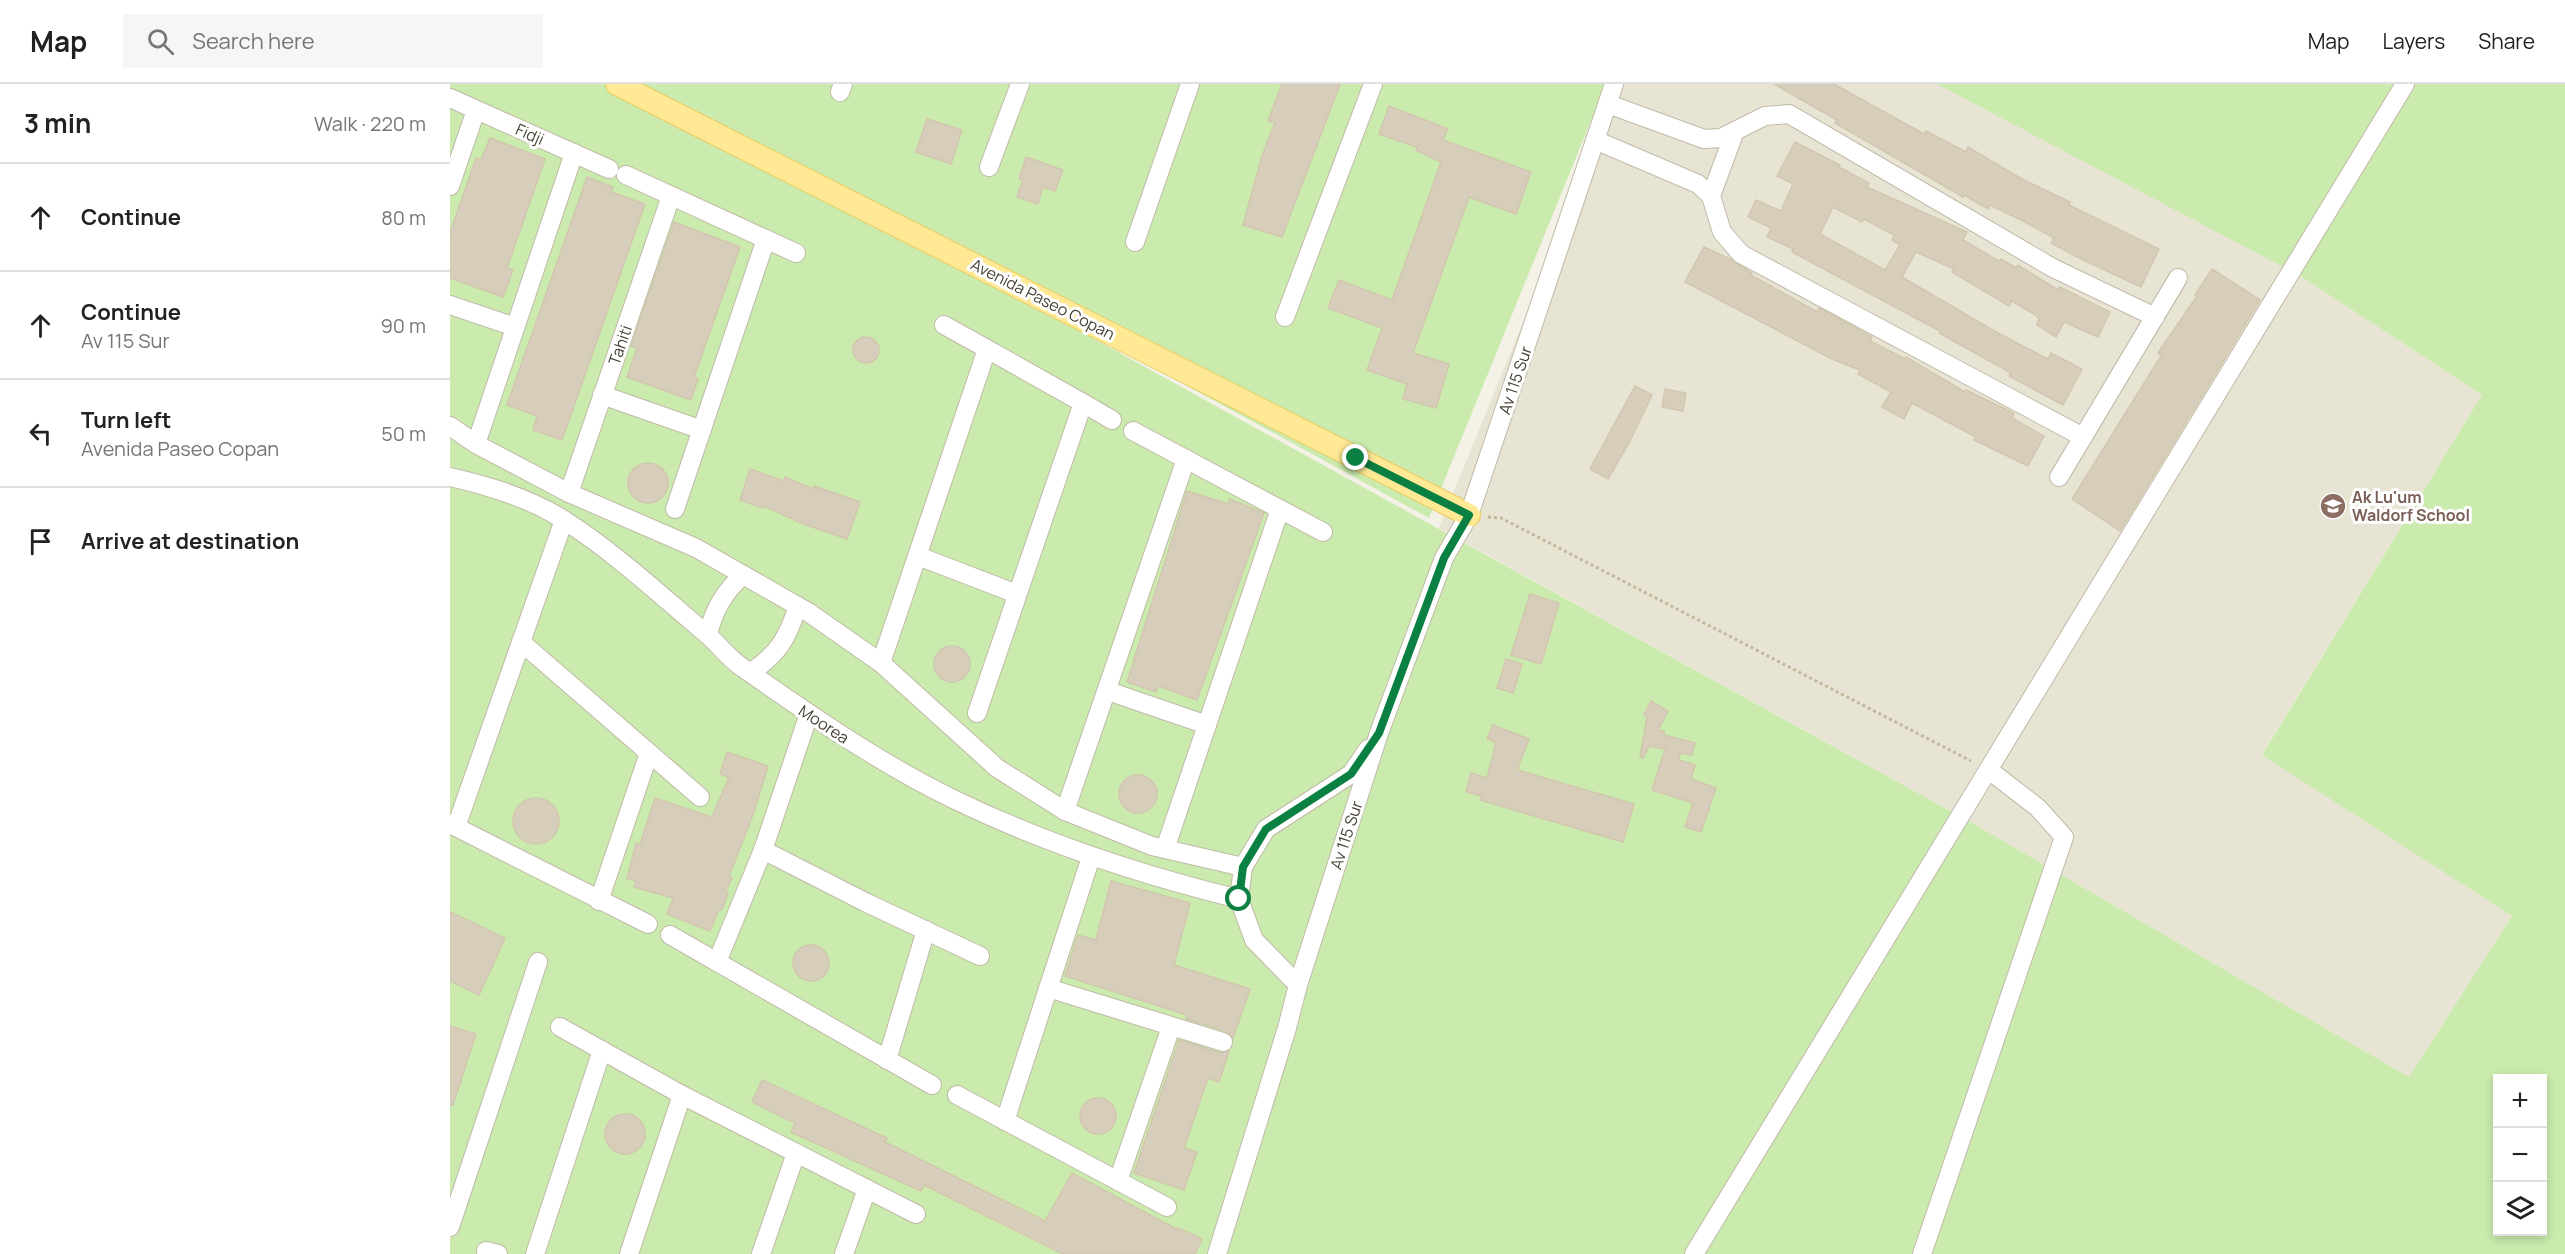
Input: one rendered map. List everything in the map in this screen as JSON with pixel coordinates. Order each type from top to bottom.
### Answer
[{"type":"main road","name":"Avenida Paseo Copan","points":[[617,84],[1469,515]]},
{"type":"street","points":[[989,167],[1020,84]]},
{"type":"street","points":[[1135,242],[1190,84]]},
{"type":"street","points":[[1285,317],[1373,84]]},
{"type":"street","name":"Av 115 Sur","points":[[1217,1254],[1287,1028],[1298,985],[1379,733],[1444,558],[1469,515],[1614,84]]},
{"type":"street","points":[[1694,1254],[2405,84]]},
{"type":"street","name":"Fidji","points":[[450,99],[796,253]]},
{"type":"street","points":[[1608,104],[1704,139],[1720,138],[1765,116],[1789,114],[2053,268],[2155,317]]},
{"type":"street","points":[[450,186],[476,110]]},
{"type":"street","points":[[1711,196],[1735,130]]},
{"type":"street","points":[[1595,140],[1698,184],[1711,196],[1722,232],[1741,254],[2083,437]]},
{"type":"street","points":[[476,444],[574,153]]},
{"type":"street","name":"Tahiti","points":[[569,494],[671,196]]},
{"type":"street","points":[[675,509],[766,239]]},
{"type":"street","points":[[2059,477],[2178,278]]},
{"type":"street","points":[[450,305],[515,327]]},
{"type":"street","points":[[944,324],[1112,420]]},
{"type":"street","points":[[881,663],[987,349]]},
{"type":"street","points":[[602,395],[702,430]]},
{"type":"street","points":[[976,713],[1083,403]]},
{"type":"street","points":[[450,426],[476,444],[569,494],[696,548],[798,606],[881,663],[996,768],[1065,811],[1172,851],[1243,867]]},
{"type":"street","points":[[1133,431],[1323,532]]},
{"type":"street","points":[[1065,811],[1186,459]]},
{"type":"street","name":"Moorea","points":[[450,477],[483,484],[524,499],[564,520],[708,634],[750,673],[836,733],[952,799],[1091,857],[1166,881],[1239,899]]},
{"type":"street","points":[[1166,881],[1172,851],[1207,725],[1280,509]]},
{"type":"street","points":[[564,520],[453,826],[648,924]]},
{"type":"street","points":[[918,556],[1017,594]]},
{"type":"street","points":[[708,634],[720,602],[730,586],[743,575]]},
{"type":"street","points":[[750,673],[771,658],[788,636],[798,606]]},
{"type":"street","points":[[521,642],[700,797]]},
{"type":"street","points":[[1108,691],[1207,725]]},
{"type":"street","points":[[717,962],[762,850],[809,714]]},
{"type":"street","points":[[1298,985],[1254,940],[1239,899],[1243,867],[1266,829],[1351,774],[1379,733]]},
{"type":"street","points":[[599,901],[649,753]]},
{"type":"street","points":[[1922,1254],[2064,837],[2038,808],[1989,770]]},
{"type":"street","points":[[762,850],[980,956]]},
{"type":"street","points":[[1005,1121],[1091,857]]},
{"type":"street","points":[[887,1060],[926,930]]},
{"type":"street","points":[[670,936],[932,1085]]},
{"type":"street","points":[[450,1227],[538,962]]},
{"type":"street","points":[[1048,988],[1223,1042]]},
{"type":"street","points":[[1118,1181],[1171,1027]]},
{"type":"street","points":[[560,1028],[682,1095],[916,1214]]},
{"type":"street","points":[[535,1254],[602,1050]]},
{"type":"street","points":[[629,1254],[682,1095]]},
{"type":"street","points":[[957,1095],[1167,1207]]},
{"type":"street","points":[[760,1254],[796,1153]]},
{"type":"street","points":[[844,1254],[867,1189]]},
{"type":"path","points":[[1469,515],[1501,518],[1989,770]]},
{"type":"shaded area","points":[[1620,84],[1947,84],[2302,277],[2482,395],[2262,754],[2512,916],[2409,1077],[1974,824],[1439,528]]},
{"type":"green space","points":[[450,84],[632,84],[1974,824],[2409,1077],[2512,916],[2262,755],[2482,395],[2302,277],[1937,84],[2565,84],[2565,1254],[450,1254]]},
{"type":"green space","points":[[635,84],[1606,84],[1429,518]]},
{"type":"building","points":[[1282,84],[1340,84],[1282,237],[1243,225],[1262,156],[1275,123],[1268,121]]},
{"type":"building","points":[[1774,84],[1834,84],[1924,134],[1926,131],[1966,152],[1968,147],[2022,179],[2070,202],[2069,205],[2159,249],[2141,287],[2051,243],[2054,238],[2023,221],[1990,205],[1988,209],[1964,195],[1963,197],[1835,123],[1837,120]]},
{"type":"building","points":[[1389,106],[1448,129],[1443,140],[1531,172],[1516,214],[1469,197],[1413,353],[1449,364],[1436,408],[1403,399],[1407,384],[1367,370],[1382,328],[1328,308],[1339,280],[1392,300],[1441,162],[1416,150],[1417,147],[1379,134]]},
{"type":"building","points":[[927,119],[962,130],[951,164],[916,152]]},
{"type":"building","points":[[490,138],[545,159],[507,268],[513,270],[503,297],[450,278],[450,233],[476,158],[481,160]]},
{"type":"building","points":[[1795,142],[1869,183],[1867,187],[1967,232],[1963,240],[1999,261],[2001,259],[2016,268],[2018,265],[2058,290],[2060,287],[2110,312],[2098,337],[2064,322],[2056,337],[2037,325],[2039,319],[2037,316],[2012,301],[2009,306],[1952,272],[1954,269],[1916,252],[1902,277],[1996,332],[2048,359],[2051,353],[2082,369],[2063,405],[2009,376],[2011,373],[1939,333],[1940,331],[1792,252],[1793,249],[1767,237],[1771,228],[1748,217],[1756,200],[1781,211],[1793,184],[1777,176]],"holes":[[[1833,207],[1862,222],[1864,219],[1894,235],[1892,240],[1900,245],[1885,270],[1820,234]]]},
{"type":"building","points":[[1026,157],[1063,170],[1055,191],[1043,187],[1038,204],[1017,197],[1023,180],[1019,179]]},
{"type":"building","points":[[587,177],[613,187],[611,192],[645,204],[562,440],[533,430],[537,416],[507,405]]},
{"type":"building","points":[[674,222],[740,247],[694,377],[698,379],[691,400],[627,377],[637,348],[631,346]]},
{"type":"building","points":[[1704,247],[1732,260],[1752,273],[1751,275],[1817,312],[1819,308],[1872,337],[1870,341],[1905,359],[1906,357],[1965,392],[1966,390],[2014,413],[2012,418],[2044,436],[2028,466],[1974,440],[1976,437],[1912,403],[1904,419],[1882,407],[1891,392],[1858,374],[1860,370],[1832,359],[1685,282]]},
{"type":"building","points":[[2212,269],[2260,300],[2120,531],[2072,499],[2161,356],[2158,353],[2197,296],[2195,295]]},
{"type":"building","points":[[866,337],[875,341],[879,350],[875,359],[866,363],[857,359],[853,350],[857,341]]},
{"type":"building","points":[[1635,386],[1652,395],[1629,443],[1608,479],[1590,469]]},
{"type":"building","points":[[1665,389],[1686,393],[1683,411],[1662,407]]},
{"type":"building","points":[[648,463],[662,469],[668,483],[662,497],[648,503],[634,497],[628,483],[634,469]]},
{"type":"building","points":[[750,469],[784,481],[785,477],[813,489],[814,486],[860,502],[847,539],[801,523],[764,506],[763,508],[740,500]]},
{"type":"building","points":[[1187,491],[1228,504],[1230,499],[1264,513],[1197,700],[1158,686],[1156,692],[1127,682]]},
{"type":"building","points":[[1530,594],[1559,603],[1541,664],[1511,655]]},
{"type":"building","points":[[952,646],[965,651],[970,664],[965,677],[952,682],[939,677],[934,664],[939,651]]},
{"type":"building","points":[[1506,659],[1522,664],[1513,693],[1497,688]]},
{"type":"building","points":[[1651,701],[1668,711],[1658,730],[1664,731],[1664,735],[1695,743],[1692,755],[1680,753],[1679,760],[1695,765],[1691,779],[1716,788],[1701,832],[1685,827],[1693,803],[1652,790],[1665,749],[1649,746],[1643,758],[1640,757],[1647,717],[1644,715]]},
{"type":"building","points":[[1493,725],[1529,739],[1517,770],[1634,804],[1623,842],[1480,800],[1482,796],[1466,792],[1471,773],[1487,778],[1496,742],[1487,739]]},
{"type":"building","points":[[727,752],[768,766],[754,812],[729,876],[732,878],[725,892],[728,893],[722,910],[719,909],[710,931],[667,914],[673,898],[634,887],[636,881],[627,879],[636,843],[640,845],[655,798],[712,817],[729,777],[720,774]]},
{"type":"building","points":[[1138,775],[1152,780],[1157,794],[1152,808],[1138,813],[1124,808],[1119,794],[1124,780]]},
{"type":"building","points":[[536,798],[552,805],[559,821],[552,837],[536,844],[520,837],[513,821],[520,805]]},
{"type":"building","points":[[1111,881],[1190,903],[1174,965],[1250,989],[1233,1038],[1226,1031],[1186,1019],[1187,1015],[1065,976],[1078,935],[1096,940]]},
{"type":"building","points":[[450,912],[505,938],[479,995],[450,981]]},
{"type":"building","points":[[811,945],[823,951],[829,963],[823,975],[811,981],[799,975],[793,963],[799,951]]},
{"type":"building","points":[[450,1026],[476,1034],[453,1105],[450,1105]]},
{"type":"building","points":[[1179,1040],[1220,1053],[1229,1051],[1219,1082],[1208,1078],[1184,1148],[1197,1152],[1184,1190],[1134,1173]]},
{"type":"building","points":[[762,1080],[887,1138],[885,1142],[1045,1221],[1072,1173],[1178,1230],[1178,1228],[1202,1239],[1195,1254],[1063,1254],[924,1185],[921,1191],[791,1132],[795,1123],[752,1102]]},
{"type":"building","points":[[1098,1098],[1111,1103],[1116,1116],[1111,1129],[1098,1134],[1085,1129],[1080,1116],[1085,1103]]},
{"type":"building","points":[[625,1114],[633,1115],[639,1120],[644,1126],[644,1142],[639,1148],[633,1153],[625,1154],[617,1153],[611,1148],[606,1142],[605,1134],[606,1126],[611,1120],[617,1115]]},
{"type":"place","name":"Ak Lu'um Waldorf School","points":[[2333,506]]},
{"type":"route","points":[[1239,899],[1243,867],[1266,829],[1351,774],[1379,733],[1444,558],[1469,515],[1356,458]]}]
